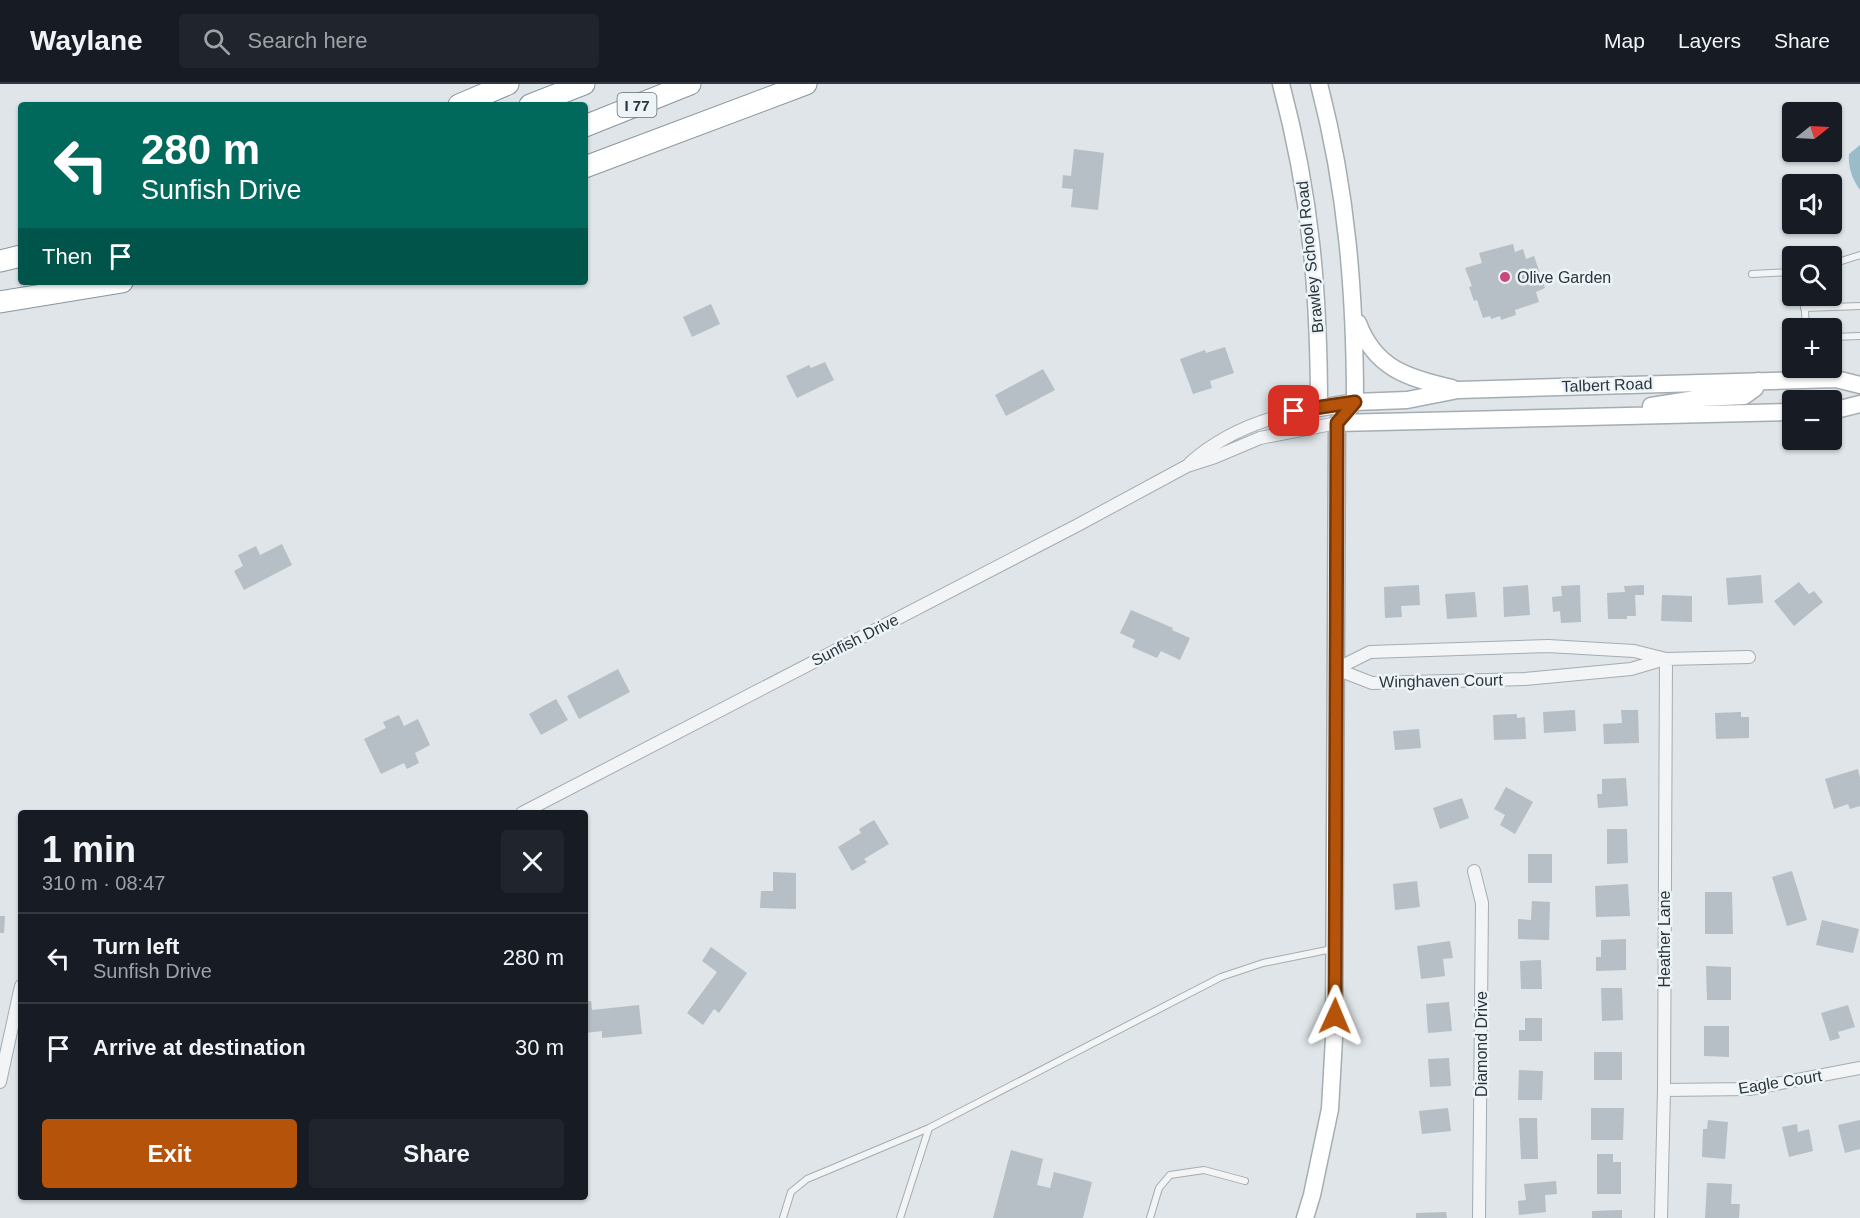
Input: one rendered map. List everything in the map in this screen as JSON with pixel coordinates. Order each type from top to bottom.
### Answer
[{"type":"highway","points":[[466,102],[508,84]]},
{"type":"highway","points":[[539,102],[584,84]]},
{"type":"highway","name":"I 77","points":[[588,125],[690,84]]},
{"type":"highway","points":[[588,166],[806,84]]},
{"type":"highway","points":[[0,261],[18,257]]},
{"type":"highway","points":[[0,301],[71,285]]},
{"type":"highway","points":[[0,301],[103,285]]},
{"type":"main road","name":"Brawley School Road","points":[[1281,84],[1300,164],[1311,235],[1318,316],[1319,408]]},
{"type":"main road","points":[[1305,1218],[1330,1109],[1335,1038],[1337,423],[1355,402],[1354,315],[1344,203],[1319,84]]},
{"type":"main road","points":[[1354,315],[1368,345],[1392,368],[1422,381],[1458,390]]},
{"type":"main road","name":"Talbert Road","points":[[1355,402],[1407,400],[1458,390],[1836,379],[1860,385]]},
{"type":"main road","points":[[1585,417],[1702,398],[1744,396],[1755,388],[1758,381]]},
{"type":"main road","name":"Sunfish Drive","points":[[1319,408],[1355,402]]},
{"type":"main road","points":[[1842,408],[1860,404]]},
{"type":"main road","points":[[1319,408],[1337,423]]},
{"type":"main road","name":"Talbert Road","points":[[1337,423],[1782,412]]},
{"type":"street","name":"Sunfish Drive","points":[[1187,466],[1209,446],[1248,427],[1281,414],[1319,408]]},
{"type":"street","name":"Sunfish Drive","points":[[528,810],[1076,526],[1187,466],[1260,438],[1337,423]]},
{"type":"street","name":"Winghaven Court","points":[[1336,669],[1371,651],[1548,646],[1634,651],[1666,659]]},
{"type":"street","name":"Winghaven Court","points":[[1336,669],[1372,683],[1525,680],[1632,669],[1666,659],[1749,657]]},
{"type":"street","name":"Heather Lane","points":[[1661,1218],[1664,1090],[1666,659]]},
{"type":"street","name":"Diamond Drive","points":[[1474,871],[1482,903],[1479,1218]]},
{"type":"street","points":[[0,1082],[17,1018]]},
{"type":"street","name":"Eagle Court","points":[[1664,1090],[1749,1089],[1860,1068]]},
{"type":"lane","points":[[1842,261],[1860,255]]},
{"type":"lane","points":[[1752,274],[1782,272]]},
{"type":"lane","points":[[1805,318],[1804,308],[1860,306]]},
{"type":"lane","points":[[1842,337],[1860,336]]},
{"type":"lane","points":[[783,1218],[791,1192],[807,1179],[929,1128],[1221,977],[1263,963],[1336,948]]},
{"type":"lane","points":[[900,1218],[929,1128]]},
{"type":"lane","points":[[1150,1218],[1159,1188],[1170,1175],[1204,1170],[1245,1181]]},
{"type":"water","points":[[1860,145],[1860,190],[1851,173],[1849,154]]},
{"type":"building","points":[[1074,149],[1104,153],[1098,210],[1071,207],[1073,189],[1062,188],[1063,175],[1071,176]]},
{"type":"building","name":"Olive Garden","points":[[1513,244],[1515,252],[1523,249],[1526,259],[1534,256],[1545,288],[1536,292],[1539,302],[1515,310],[1516,315],[1501,320],[1500,316],[1491,319],[1490,316],[1483,318],[1477,300],[1474,301],[1469,287],[1472,286],[1465,268],[1482,263],[1479,253]]},
{"type":"building","points":[[711,304],[720,324],[692,337],[683,317]]},
{"type":"building","points":[[1225,347],[1234,373],[1210,381],[1212,388],[1193,394],[1180,359],[1205,350],[1206,353]]},
{"type":"building","points":[[825,362],[834,380],[797,398],[786,376],[809,365],[811,368]]},
{"type":"building","points":[[1043,369],[1055,390],[1006,416],[995,395]]},
{"type":"building","points":[[282,544],[292,565],[244,590],[234,571],[243,566],[238,555],[256,546],[260,555]]},
{"type":"building","points":[[1761,575],[1763,603],[1728,605],[1726,578]]},
{"type":"building","points":[[1799,582],[1809,594],[1814,591],[1823,602],[1794,626],[1774,601]]},
{"type":"building","points":[[1419,585],[1420,605],[1401,606],[1402,617],[1385,618],[1384,587]]},
{"type":"building","points":[[1528,585],[1530,615],[1504,617],[1503,587]]},
{"type":"building","points":[[1580,585],[1581,622],[1561,623],[1560,611],[1553,612],[1552,597],[1562,596],[1561,586]]},
{"type":"building","points":[[1644,585],[1644,595],[1635,595],[1636,616],[1627,616],[1627,619],[1608,619],[1607,593],[1625,592],[1624,586]]},
{"type":"building","points":[[1475,592],[1477,617],[1447,619],[1445,594]]},
{"type":"building","points":[[1662,595],[1692,596],[1692,622],[1661,621]]},
{"type":"building","points":[[1131,610],[1190,638],[1180,660],[1161,651],[1157,658],[1132,647],[1135,640],[1120,633]]},
{"type":"building","points":[[618,669],[630,692],[579,719],[567,696]]},
{"type":"building","points":[[556,699],[568,720],[541,735],[529,714]]},
{"type":"building","points":[[1575,710],[1576,731],[1544,733],[1543,712]]},
{"type":"building","points":[[1621,710],[1638,710],[1639,743],[1604,744],[1603,724],[1622,723]]},
{"type":"building","points":[[1741,712],[1741,717],[1749,717],[1749,738],[1716,739],[1715,713]]},
{"type":"building","points":[[1517,714],[1517,718],[1525,717],[1526,739],[1494,740],[1493,715]]},
{"type":"building","points":[[399,715],[404,726],[418,719],[430,745],[415,753],[419,763],[407,769],[404,763],[381,774],[364,739],[386,728],[383,722]]},
{"type":"building","points":[[1419,729],[1421,748],[1395,750],[1393,731]]},
{"type":"building","points":[[1858,769],[1860,806],[1850,809],[1848,804],[1834,809],[1825,779]]},
{"type":"building","points":[[1626,778],[1628,806],[1598,808],[1597,794],[1602,794],[1602,779]]},
{"type":"building","points":[[1506,787],[1533,802],[1515,834],[1500,825],[1505,815],[1494,809]]},
{"type":"building","points":[[1462,798],[1469,818],[1440,829],[1433,808]]},
{"type":"building","points":[[874,820],[889,844],[864,859],[867,862],[852,871],[838,847],[861,833],[859,829]]},
{"type":"building","points":[[1607,829],[1627,829],[1628,863],[1607,864]]},
{"type":"building","points":[[1528,854],[1552,854],[1552,883],[1528,883]]},
{"type":"building","points":[[1792,871],[1807,920],[1787,926],[1772,877]]},
{"type":"building","points":[[773,872],[796,873],[796,909],[760,908],[761,891],[773,891]]},
{"type":"building","points":[[1417,881],[1420,907],[1395,910],[1393,884]]},
{"type":"building","points":[[1628,884],[1630,916],[1596,917],[1595,886]]},
{"type":"building","points":[[1705,892],[1732,892],[1733,934],[1705,934]]},
{"type":"building","points":[[1532,901],[1550,902],[1549,940],[1518,939],[1518,919],[1531,920]]},
{"type":"building","points":[[0,916],[5,916],[4,933],[0,933]]},
{"type":"building","points":[[1822,920],[1859,929],[1853,953],[1816,945]]},
{"type":"building","points":[[1626,939],[1626,970],[1596,971],[1596,957],[1601,957],[1601,940]]},
{"type":"building","points":[[1450,941],[1453,958],[1443,959],[1445,976],[1421,979],[1417,946]]},
{"type":"building","points":[[711,947],[747,973],[719,1013],[714,1009],[703,1025],[687,1013],[717,972],[702,961]]},
{"type":"building","points":[[1541,960],[1542,989],[1521,989],[1520,961]]},
{"type":"building","points":[[1706,966],[1731,967],[1731,1000],[1707,1000]]},
{"type":"building","points":[[1601,988],[1622,988],[1623,1020],[1602,1021]]},
{"type":"building","points":[[591,1001],[592,1010],[639,1005],[642,1034],[602,1038],[602,1031],[588,1033],[588,1002]]},
{"type":"building","points":[[1449,1002],[1452,1031],[1428,1033],[1426,1004]]},
{"type":"building","points":[[1848,1005],[1855,1027],[1838,1032],[1840,1038],[1830,1041],[1821,1013]]},
{"type":"building","points":[[1525,1018],[1542,1018],[1542,1041],[1519,1041],[1519,1030],[1525,1030]]},
{"type":"building","points":[[1704,1026],[1729,1026],[1729,1057],[1704,1056]]},
{"type":"building","points":[[1594,1052],[1622,1052],[1622,1080],[1594,1080]]},
{"type":"building","points":[[1449,1058],[1451,1086],[1430,1087],[1428,1059]]},
{"type":"building","points":[[1519,1070],[1543,1071],[1542,1100],[1518,1100]]},
{"type":"building","points":[[1448,1108],[1451,1131],[1422,1134],[1419,1111]]},
{"type":"building","points":[[1591,1108],[1624,1108],[1623,1140],[1591,1140]]},
{"type":"building","points":[[1519,1118],[1537,1118],[1538,1159],[1521,1159]]},
{"type":"building","points":[[1708,1120],[1728,1122],[1725,1159],[1702,1157],[1703,1129],[1707,1129]]},
{"type":"building","points":[[1860,1120],[1860,1149],[1845,1153],[1838,1125]]},
{"type":"building","points":[[1797,1124],[1798,1132],[1809,1129],[1813,1151],[1789,1157],[1782,1127]]},
{"type":"building","points":[[1011,1150],[1043,1159],[1037,1185],[1050,1188],[1054,1172],[1092,1182],[1083,1218],[993,1218]]},
{"type":"building","points":[[1597,1154],[1613,1154],[1613,1162],[1621,1162],[1621,1194],[1597,1194]]},
{"type":"building","points":[[1556,1181],[1557,1194],[1545,1195],[1546,1212],[1519,1215],[1518,1201],[1526,1200],[1524,1184]]},
{"type":"building","points":[[1707,1183],[1732,1184],[1731,1204],[1740,1204],[1739,1218],[1705,1218]]},
{"type":"building","points":[[1622,1210],[1622,1218],[1592,1218],[1592,1211]]},
{"type":"building","points":[[1446,1212],[1447,1218],[1416,1218],[1416,1213]]},
{"type":"place","name":"Olive Garden","points":[[1505,277]]},
{"type":"route","points":[[1294,411],[1355,402],[1337,423],[1335,1016]]}]
